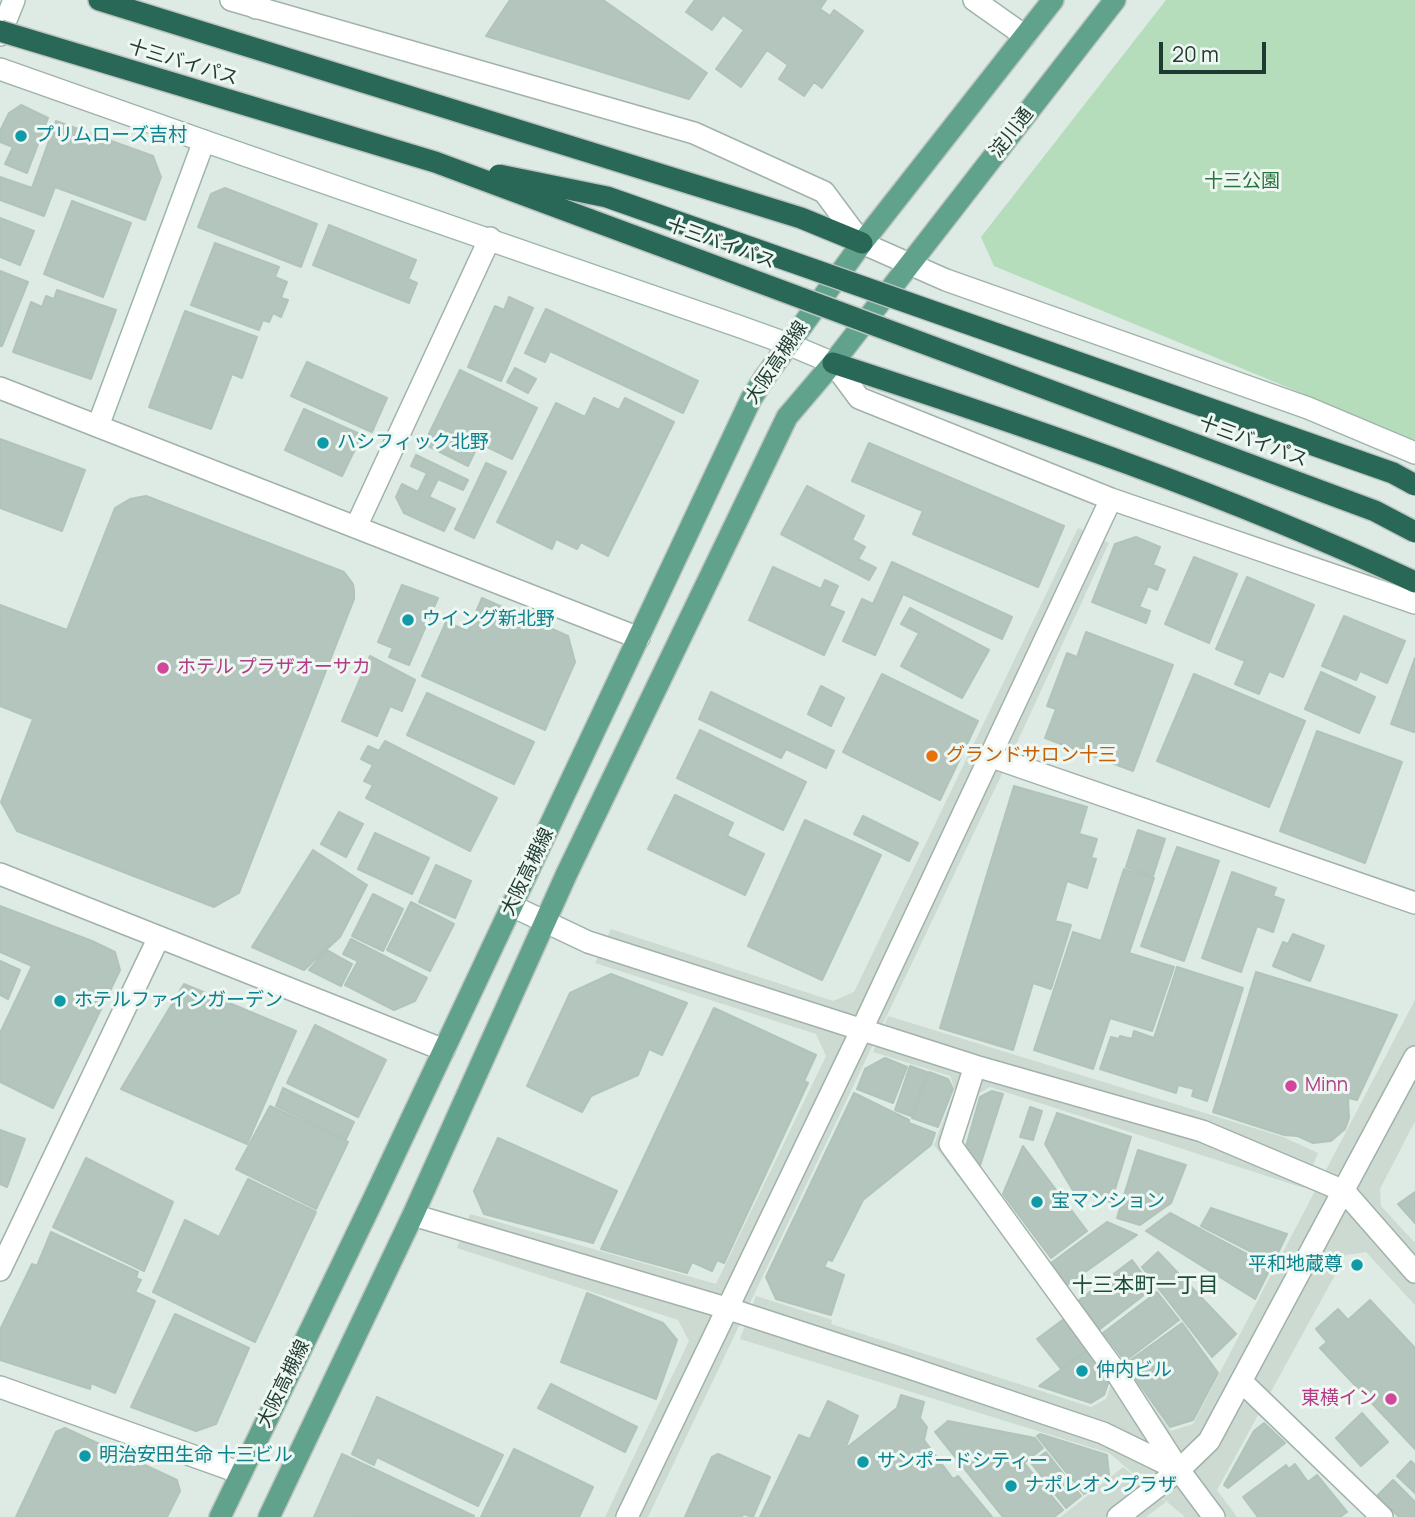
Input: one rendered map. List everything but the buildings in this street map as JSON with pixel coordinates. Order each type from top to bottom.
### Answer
[{"type":"highway","points":[[99,0],[801,218],[862,243]]},
{"type":"highway","name":"十三バイパス","points":[[0,33],[435,162],[1375,511],[1415,532]]},
{"type":"highway","points":[[435,162],[607,197],[1392,473],[1415,485]]},
{"type":"highway","points":[[833,363],[1002,418],[1230,503],[1348,551],[1415,582]]},
{"type":"main road","points":[[862,243],[1053,0]]},
{"type":"main road","name":"淀川通","points":[[909,265],[1115,0]]},
{"type":"main road","name":"大阪高槻線","points":[[220,1517],[444,1051],[746,408],[765,376],[862,243]]},
{"type":"main road","name":"大阪高槻線","points":[[269,1517],[413,1216],[545,922],[787,417],[909,265]]},
{"type":"street","points":[[0,33],[14,0]]},
{"type":"street","points":[[231,0],[258,4],[694,133],[824,192],[862,243],[909,265],[946,281],[1308,408],[1415,453]]},
{"type":"street","points":[[974,0],[1025,36]]},
{"type":"street","points":[[0,69],[491,238],[788,344],[833,363],[859,398],[1111,499],[1415,603]]},
{"type":"street","points":[[98,426],[204,141]]},
{"type":"street","points":[[356,527],[491,238]]},
{"type":"street","points":[[0,388],[639,638]]},
{"type":"street","points":[[627,1517],[862,1029],[1111,499]]},
{"type":"street","points":[[989,757],[1415,903]]},
{"type":"street","points":[[0,874],[444,1051]]},
{"type":"street","points":[[512,906],[588,942],[975,1066],[1202,1131],[1344,1191],[1415,1272]]},
{"type":"street","points":[[0,1270],[159,937]]},
{"type":"street","points":[[1118,1517],[1180,1470],[1209,1441],[1415,1057]]},
{"type":"street","points":[[975,1066],[950,1144],[1116,1372],[1214,1517]]},
{"type":"street","points":[[413,1216],[726,1308],[1103,1433],[1180,1470]]},
{"type":"street","points":[[1241,1381],[1382,1517]]},
{"type":"street","points":[[0,1387],[242,1473]]},
{"type":"shaded area","points":[[1078,528],[1109,543],[1021,734],[648,1517],[605,1517],[689,1341],[678,1320],[457,1248],[470,1214],[716,1284],[826,1056],[816,1034],[595,963],[611,929],[833,1001],[854,992]]},
{"type":"shaded area","points":[[1415,1000],[1415,1121],[1380,1189],[1381,1206],[1415,1243],[1415,1305],[1366,1252],[1346,1255],[1217,1490],[1237,1517],[1185,1517],[1109,1453],[740,1339],[756,1296],[832,1320],[831,1324],[1091,1407],[1106,1399],[1113,1379],[934,1145],[955,1090],[950,1076],[873,1052],[888,1016],[1283,1137],[1318,1153],[1304,1188],[990,1087],[976,1095],[960,1147],[1171,1431],[1193,1424]]},
{"type":"shaded area","points":[[1123,1467],[1166,1502],[1146,1517],[1061,1517]]},
{"type":"green space","name":"十三公園","points":[[1166,0],[1415,0],[1415,440],[994,266],[981,237]]},
{"type":"place","name":"プリムローズ吉村","points":[[21,136]]},
{"type":"place","name":"ハシフィック北野","points":[[323,443]]},
{"type":"place","name":"ウイング新北野","points":[[408,620]]},
{"type":"place","name":"ホテル プラザオーサカ","points":[[163,668]]},
{"type":"place","name":"グランドサロン十三","points":[[932,756]]},
{"type":"place","name":"ホテルファインガーデン","points":[[60,1001]]},
{"type":"place","name":"Minn","points":[[1291,1086]]},
{"type":"place","name":"宝マンション","points":[[1037,1202]]},
{"type":"place","name":"平和地蔵尊","points":[[1357,1265]]},
{"type":"place","name":"仲内ビル","points":[[1082,1371]]},
{"type":"place","name":"東横イン","points":[[1391,1399]]},
{"type":"place","name":"明治安田生命 十三ビル","points":[[85,1456]]},
{"type":"place","name":"サンポードシティー","points":[[863,1462]]},
{"type":"place","name":"ナポレオンプラザ","points":[[1011,1486]]},
{"type":"district","name":"十三本町一丁目","points":[[1145,1286]]}]
